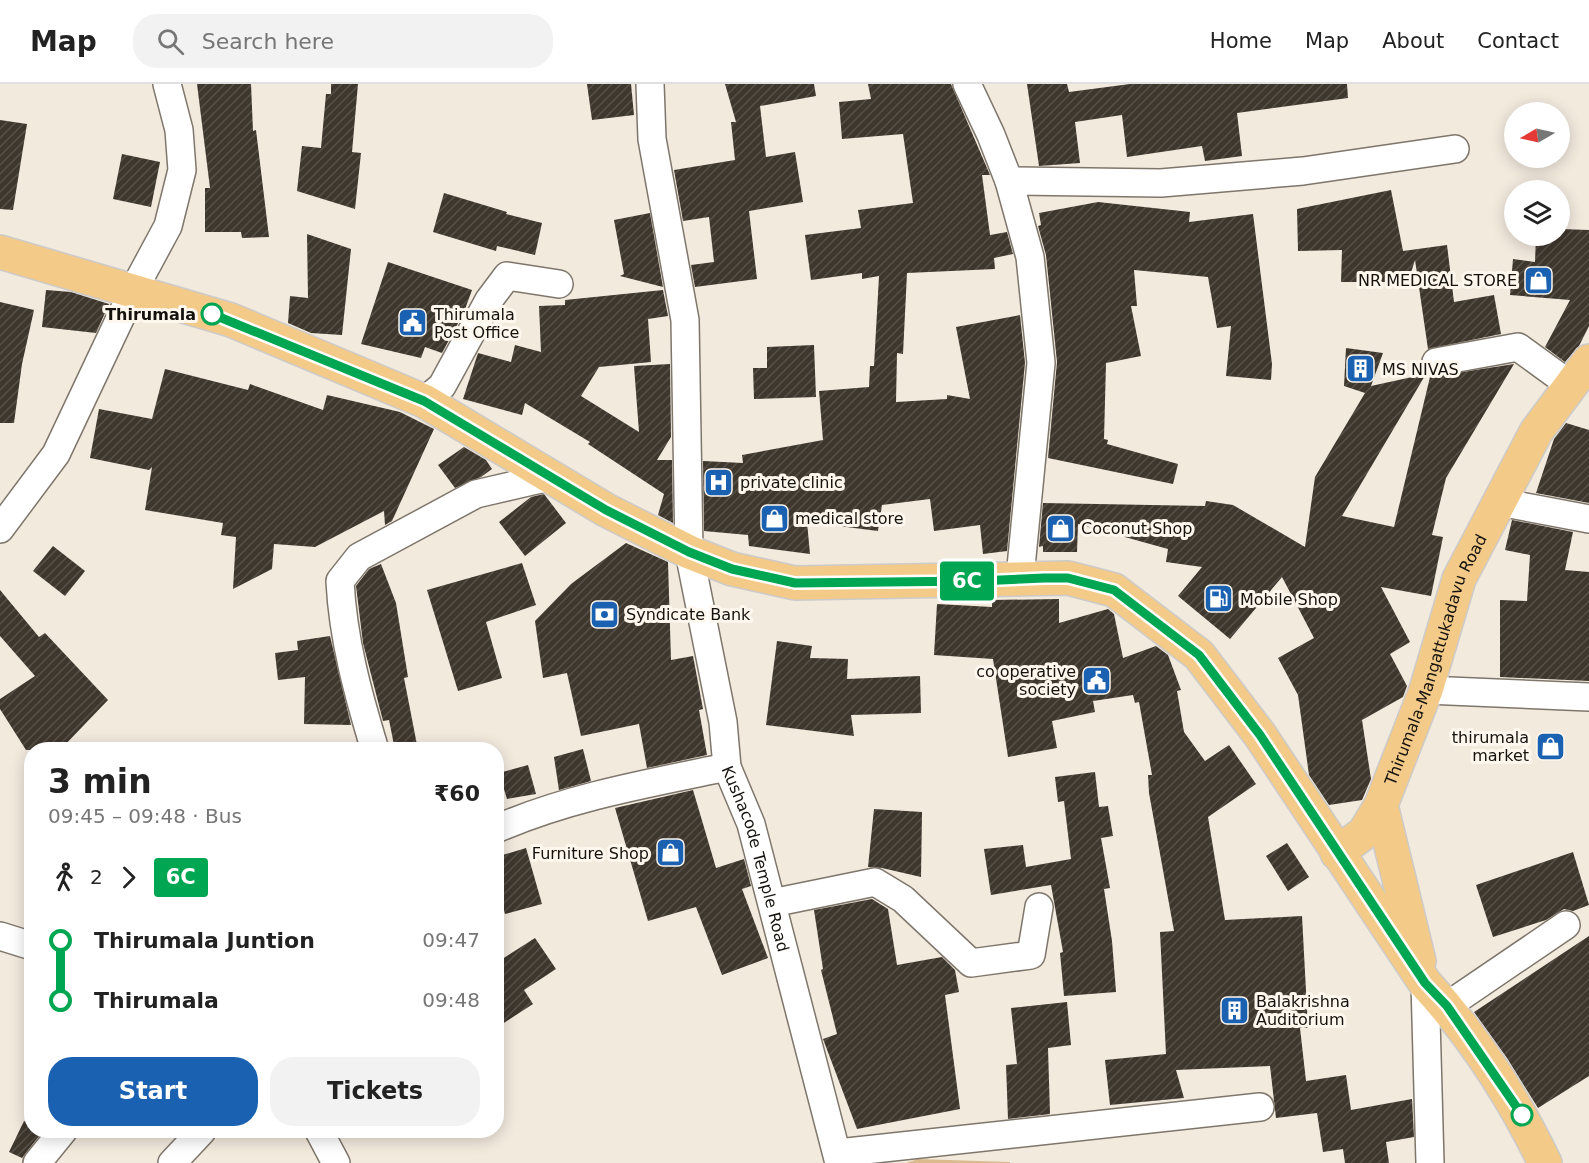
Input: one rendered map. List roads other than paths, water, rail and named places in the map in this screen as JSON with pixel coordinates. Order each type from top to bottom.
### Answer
[{"type":"main road","points":[[0,252],[231,320],[424,401],[549,477],[689,552],[732,569],[795,583],[977,581],[1020,577],[1068,578],[1114,590],[1199,655],[1260,735],[1425,983],[1447,1006],[1522,1115],[1545,1163]]},
{"type":"main road","name":"Thirumala-Mangattukadavu Road","points":[[1425,983],[1381,805],[1426,690],[1459,579],[1536,432],[1579,373]]},
{"type":"main road","points":[[1337,853],[1365,833],[1381,805]]},
{"type":"street","points":[[0,529],[56,454],[133,291],[168,226],[182,170],[178,130],[167,84]]},
{"type":"street","name":"Kushacode Temple Road","points":[[650,84],[652,139],[685,320],[689,552],[723,722],[727,767],[751,824],[839,1158]]},
{"type":"street","points":[[967,84],[992,135],[1009,181],[1030,257],[1041,363],[1020,577]]},
{"type":"street","points":[[1009,181],[1161,183],[1303,171],[1455,149]]},
{"type":"street","points":[[424,401],[442,386],[489,300],[507,276],[559,284]]},
{"type":"street","points":[[1436,362],[1518,347],[1579,373]]},
{"type":"street","points":[[373,742],[354,680],[341,617],[340,581],[359,556],[476,494],[549,477]]},
{"type":"street","points":[[1499,502],[1589,519]]},
{"type":"street","points":[[1426,690],[1589,697]]},
{"type":"street","points":[[504,826],[529,815],[633,787],[727,767]]},
{"type":"street","points":[[772,903],[875,882],[903,899],[971,963],[1031,955],[1039,907]]},
{"type":"street","points":[[1447,1006],[1566,925]]},
{"type":"street","points":[[0,936],[24,944]]},
{"type":"street","points":[[1425,983],[1430,1163]]},
{"type":"street","points":[[839,1158],[1260,1107]]},
{"type":"street","points":[[37,1163],[57,1138]]},
{"type":"street","points":[[172,1163],[195,1138]]},
{"type":"street","points":[[323,1138],[336,1163]]},
{"type":"place","name":"NR MEDICAL STORE","points":[[1538,280]]},
{"type":"place","name":"Thirumala","points":[[212,314]]},
{"type":"place","name":"Thirumala Post Office","points":[[413,323]]},
{"type":"place","name":"MS NIVAS","points":[[1361,369]]},
{"type":"place","name":"private clinic","points":[[719,482]]},
{"type":"place","name":"medical store","points":[[774,518]]},
{"type":"place","name":"Coconut Shop","points":[[1060,528]]},
{"type":"place","name":"Mobile Shop","points":[[1219,599]]},
{"type":"place","name":"Syndicate Bank","points":[[605,614]]},
{"type":"place","name":"co operative society","points":[[1097,680]]},
{"type":"place","name":"thirumala market","points":[[1550,746]]},
{"type":"place","name":"Furniture Shop","points":[[670,853]]},
{"type":"place","name":"Balakrishna Auditorium","points":[[1235,1010]]}]
